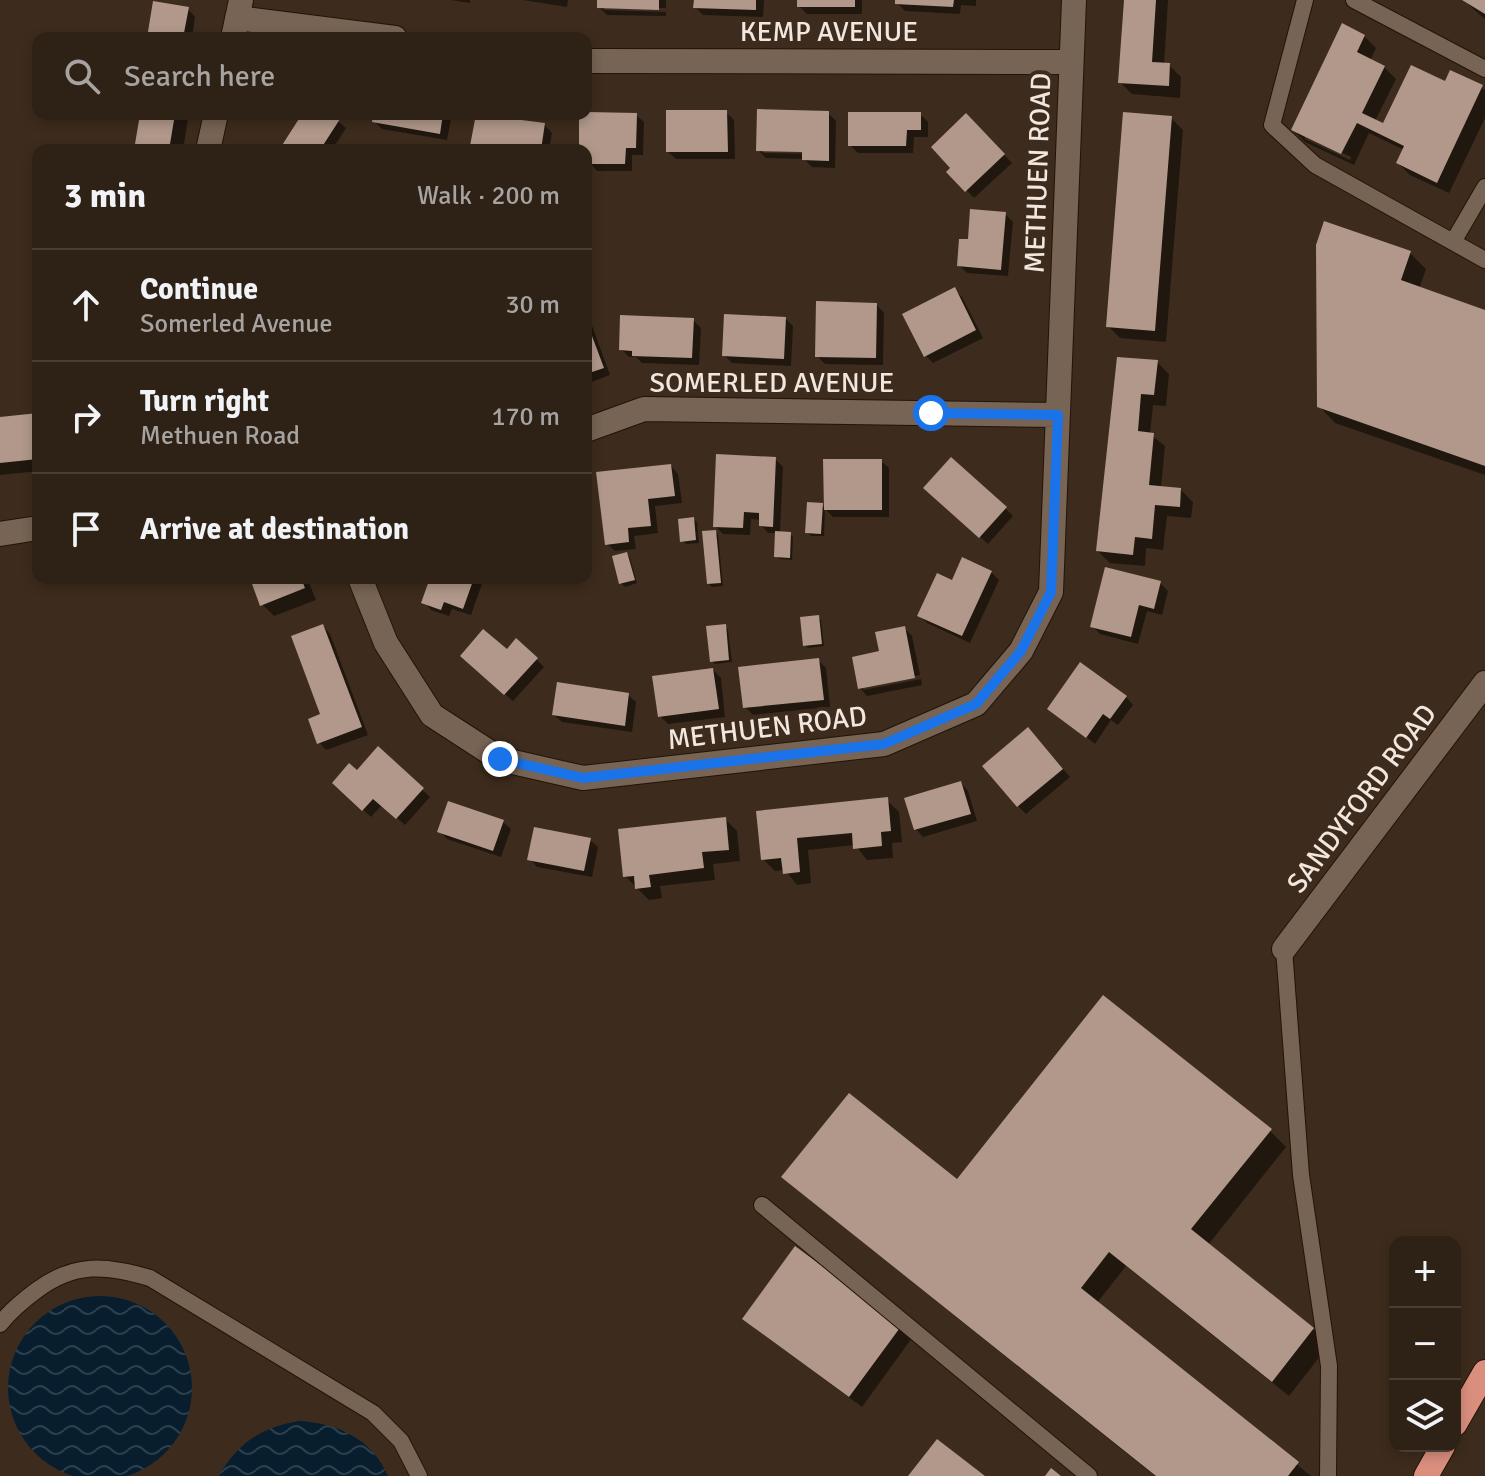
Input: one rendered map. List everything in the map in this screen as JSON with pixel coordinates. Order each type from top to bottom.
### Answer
[{"type":"highway","points":[[1461,1414],[1485,1372]]},
{"type":"highway","points":[[1426,1476],[1440,1452]]},
{"type":"street","name":"METHUEN ROAD","points":[[362,584],[386,643],[432,715],[500,759],[583,778],[884,744],[976,704],[1021,651],[1051,592],[1074,0]]},
{"type":"street","points":[[237,19],[345,32]]},
{"type":"street","name":"KEMP AVENUE","points":[[592,61],[1071,62]]},
{"type":"street","points":[[209,144],[215,120]]},
{"type":"street","name":"SOMERLED AVENUE","points":[[592,428],[644,409],[1058,415]]},
{"type":"street","points":[[0,534],[32,529]]},
{"type":"street","name":"SANDYFORD ROAD","points":[[1284,949],[1485,683]]},
{"type":"lane","points":[[1305,0],[1272,125],[1315,165],[1485,260]]},
{"type":"lane","points":[[1354,0],[1485,69]]},
{"type":"lane","points":[[1453,242],[1485,187]]},
{"type":"lane","points":[[1284,949],[1301,1175],[1329,1366],[1328,1476]]},
{"type":"lane","points":[[762,1205],[1089,1476]]},
{"type":"lane","points":[[0,1324],[11,1309],[56,1276],[86,1268],[117,1268],[150,1278],[373,1413],[401,1441],[419,1476]]},
{"type":"water","points":[[82,1298],[118,1298],[151,1312],[176,1337],[190,1370],[190,1406],[176,1439],[151,1464],[121,1477],[79,1477],[49,1464],[24,1439],[10,1406],[10,1370],[24,1337],[49,1312]]},
{"type":"water","points":[[299,1421],[327,1425],[352,1435],[373,1452],[388,1476],[219,1476],[234,1454],[252,1438],[273,1427]]},
{"type":"building","points":[[597,0],[659,0],[659,10],[597,8]]},
{"type":"building","points":[[694,0],[756,0],[756,10],[693,8]]},
{"type":"building","points":[[797,0],[855,0],[855,7],[797,7]]},
{"type":"building","points":[[895,0],[954,0],[953,7],[895,4]]},
{"type":"building","points":[[1124,0],[1156,0],[1152,62],[1170,63],[1169,86],[1118,83]]},
{"type":"building","points":[[1462,0],[1485,0],[1485,14]]},
{"type":"building","points":[[153,1],[189,7],[184,32],[148,32]]},
{"type":"building","points":[[1342,23],[1365,35],[1357,52],[1385,66],[1362,113],[1383,123],[1411,65],[1445,81],[1450,70],[1483,85],[1437,183],[1396,163],[1404,146],[1357,123],[1341,154],[1291,130]]},
{"type":"building","points":[[757,109],[829,111],[829,161],[802,160],[802,152],[756,151]]},
{"type":"building","points":[[666,110],[727,110],[728,152],[666,152]]},
{"type":"building","points":[[592,112],[637,113],[636,148],[626,148],[625,164],[592,164],[592,144],[579,144],[579,120],[592,120]]},
{"type":"building","points":[[848,112],[921,112],[921,130],[907,130],[906,146],[848,146]]},
{"type":"building","points":[[1123,112],[1172,116],[1155,331],[1106,327]]},
{"type":"building","points":[[966,113],[1005,154],[965,192],[946,172],[950,168],[931,147]]},
{"type":"building","points":[[139,120],[174,120],[170,144],[135,144]]},
{"type":"building","points":[[298,120],[339,120],[324,144],[283,144]]},
{"type":"building","points":[[372,120],[442,120],[440,134]]},
{"type":"building","points":[[475,120],[545,123],[542,144],[470,144]]},
{"type":"building","points":[[970,209],[1006,212],[1001,270],[957,266],[959,239],[968,239]]},
{"type":"building","points":[[1324,221],[1411,251],[1401,280],[1485,310],[1485,466],[1317,407],[1316,245]]},
{"type":"building","points":[[955,287],[976,330],[924,357],[902,314]]},
{"type":"building","points":[[816,301],[877,303],[876,358],[815,357]]},
{"type":"building","points":[[724,314],[786,317],[784,359],[722,356]]},
{"type":"building","points":[[620,315],[694,318],[692,358],[632,356],[632,351],[619,350]]},
{"type":"building","points":[[592,336],[604,368],[592,372]]},
{"type":"building","points":[[1117,357],[1158,360],[1154,395],[1141,394],[1138,431],[1154,433],[1149,485],[1181,488],[1180,507],[1155,505],[1152,539],[1135,537],[1133,555],[1096,551]]},
{"type":"building","points":[[32,414],[32,460],[0,463],[0,417]]},
{"type":"building","points":[[716,454],[776,457],[773,527],[759,526],[759,513],[744,512],[743,528],[713,527]]},
{"type":"building","points":[[951,457],[1007,507],[979,538],[923,488]]},
{"type":"building","points":[[823,459],[882,459],[882,510],[824,510]]},
{"type":"building","points":[[671,464],[675,496],[648,499],[651,526],[628,528],[629,542],[605,545],[596,472]]},
{"type":"building","points":[[807,502],[823,503],[821,534],[805,533]]},
{"type":"building","points":[[694,517],[696,540],[680,542],[678,519]]},
{"type":"building","points":[[716,530],[721,583],[707,584],[702,531]]},
{"type":"building","points":[[775,531],[791,532],[790,558],[774,557]]},
{"type":"building","points":[[627,552],[635,580],[619,584],[612,556]]},
{"type":"building","points":[[962,557],[992,571],[962,636],[917,616],[937,573],[952,580]]},
{"type":"building","points":[[1105,567],[1161,581],[1154,609],[1139,605],[1131,637],[1090,627]]},
{"type":"building","points":[[252,584],[303,584],[305,588],[260,606]]},
{"type":"building","points":[[428,584],[472,584],[463,609],[444,602],[441,610],[421,603]]},
{"type":"building","points":[[819,615],[822,644],[803,646],[800,617]]},
{"type":"building","points":[[323,624],[362,727],[317,744],[308,719],[320,714],[291,636]]},
{"type":"building","points":[[726,624],[729,660],[710,662],[706,626]]},
{"type":"building","points":[[905,626],[915,678],[858,689],[852,657],[879,651],[875,632]]},
{"type":"building","points":[[483,629],[507,649],[516,638],[538,658],[504,695],[460,656]]},
{"type":"building","points":[[819,658],[824,700],[743,708],[738,667]]},
{"type":"building","points":[[1080,662],[1127,696],[1110,719],[1103,714],[1086,738],[1047,709]]},
{"type":"building","points":[[713,668],[719,709],[658,717],[652,676]]},
{"type":"building","points":[[557,682],[629,693],[625,726],[552,715]]},
{"type":"building","points":[[1028,727],[1063,769],[1017,807],[982,766]]},
{"type":"building","points":[[378,746],[424,788],[396,819],[373,799],[362,811],[332,783],[349,763],[357,770]]},
{"type":"building","points":[[961,781],[971,814],[914,830],[904,798]]},
{"type":"building","points":[[888,797],[891,831],[881,832],[882,846],[853,849],[852,833],[797,838],[800,872],[783,874],[781,858],[761,860],[756,811]]},
{"type":"building","points":[[448,801],[504,820],[493,851],[437,832]]},
{"type":"building","points":[[726,817],[729,850],[702,852],[704,868],[649,875],[651,887],[635,889],[634,876],[623,877],[618,829]]},
{"type":"building","points":[[534,827],[591,838],[584,871],[527,860]]},
{"type":"building","points":[[1103,995],[1272,1129],[1191,1229],[1314,1328],[1272,1382],[1109,1252],[1081,1288],[1299,1462],[1288,1476],[1156,1476],[781,1177],[849,1093],[957,1179]]},
{"type":"building","points":[[795,1246],[902,1325],[849,1397],[742,1319]]},
{"type":"building","points":[[937,1439],[985,1476],[908,1476]]},
{"type":"building","points":[[1051,1468],[1061,1476],[1045,1476]]},
{"type":"route","points":[[500,759],[583,778],[884,744],[976,704],[1021,651],[1051,592],[1058,415],[931,413]]}]
